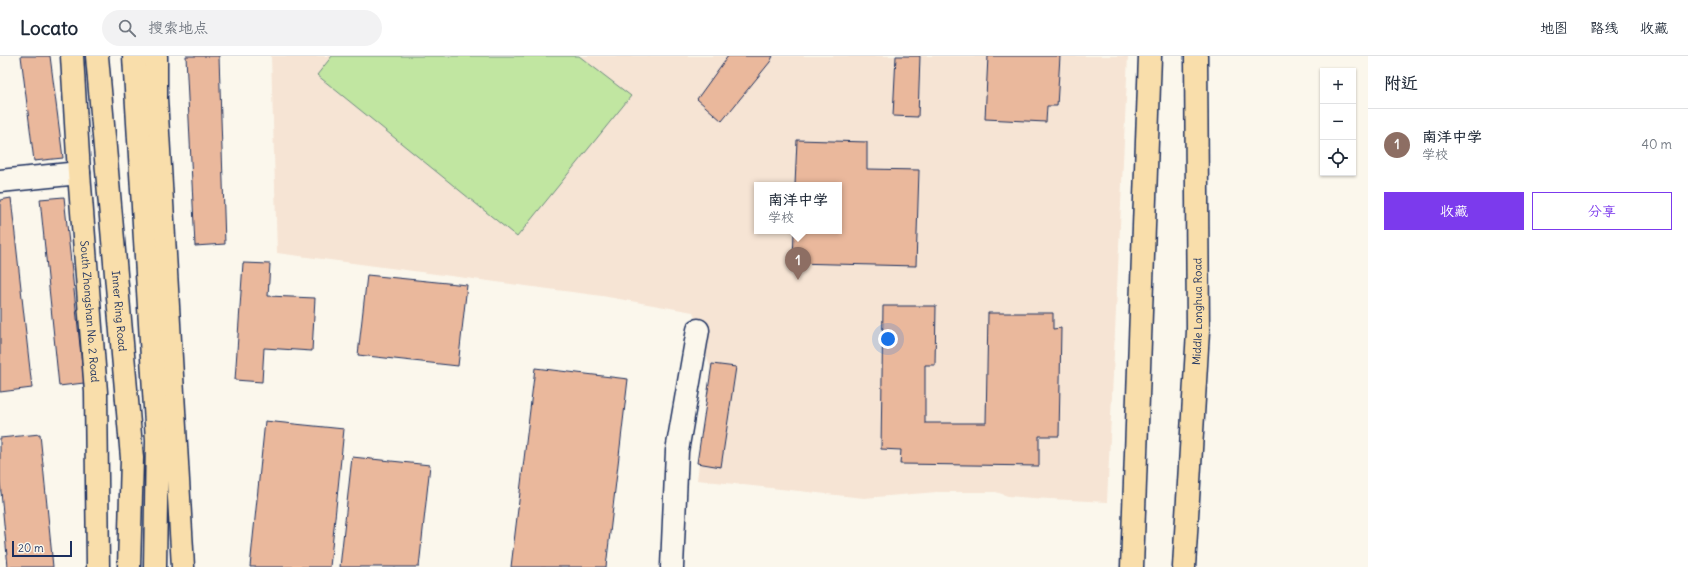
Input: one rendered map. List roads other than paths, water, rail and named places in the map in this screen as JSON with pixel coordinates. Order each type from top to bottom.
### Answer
[{"type":"main road","name":"South Zhongshan No. 2 Road","points":[[72,56],[79,173],[96,392],[98,567]]},
{"type":"main road","name":"Inner Ring Road","points":[[97,56],[132,458],[129,567]]},
{"type":"main road","points":[[134,56],[157,441],[155,567]]},
{"type":"main road","points":[[156,56],[156,106],[183,567]]},
{"type":"main road","points":[[1132,567],[1150,56]]},
{"type":"main road","name":"Middle Longhua Road","points":[[1184,567],[1198,331],[1196,56]]},
{"type":"lane","points":[[0,181],[79,173]]},
{"type":"lane","points":[[672,567],[677,451],[698,330]]},
{"type":"place","name":"南洋中学","points":[[798,280]]}]
